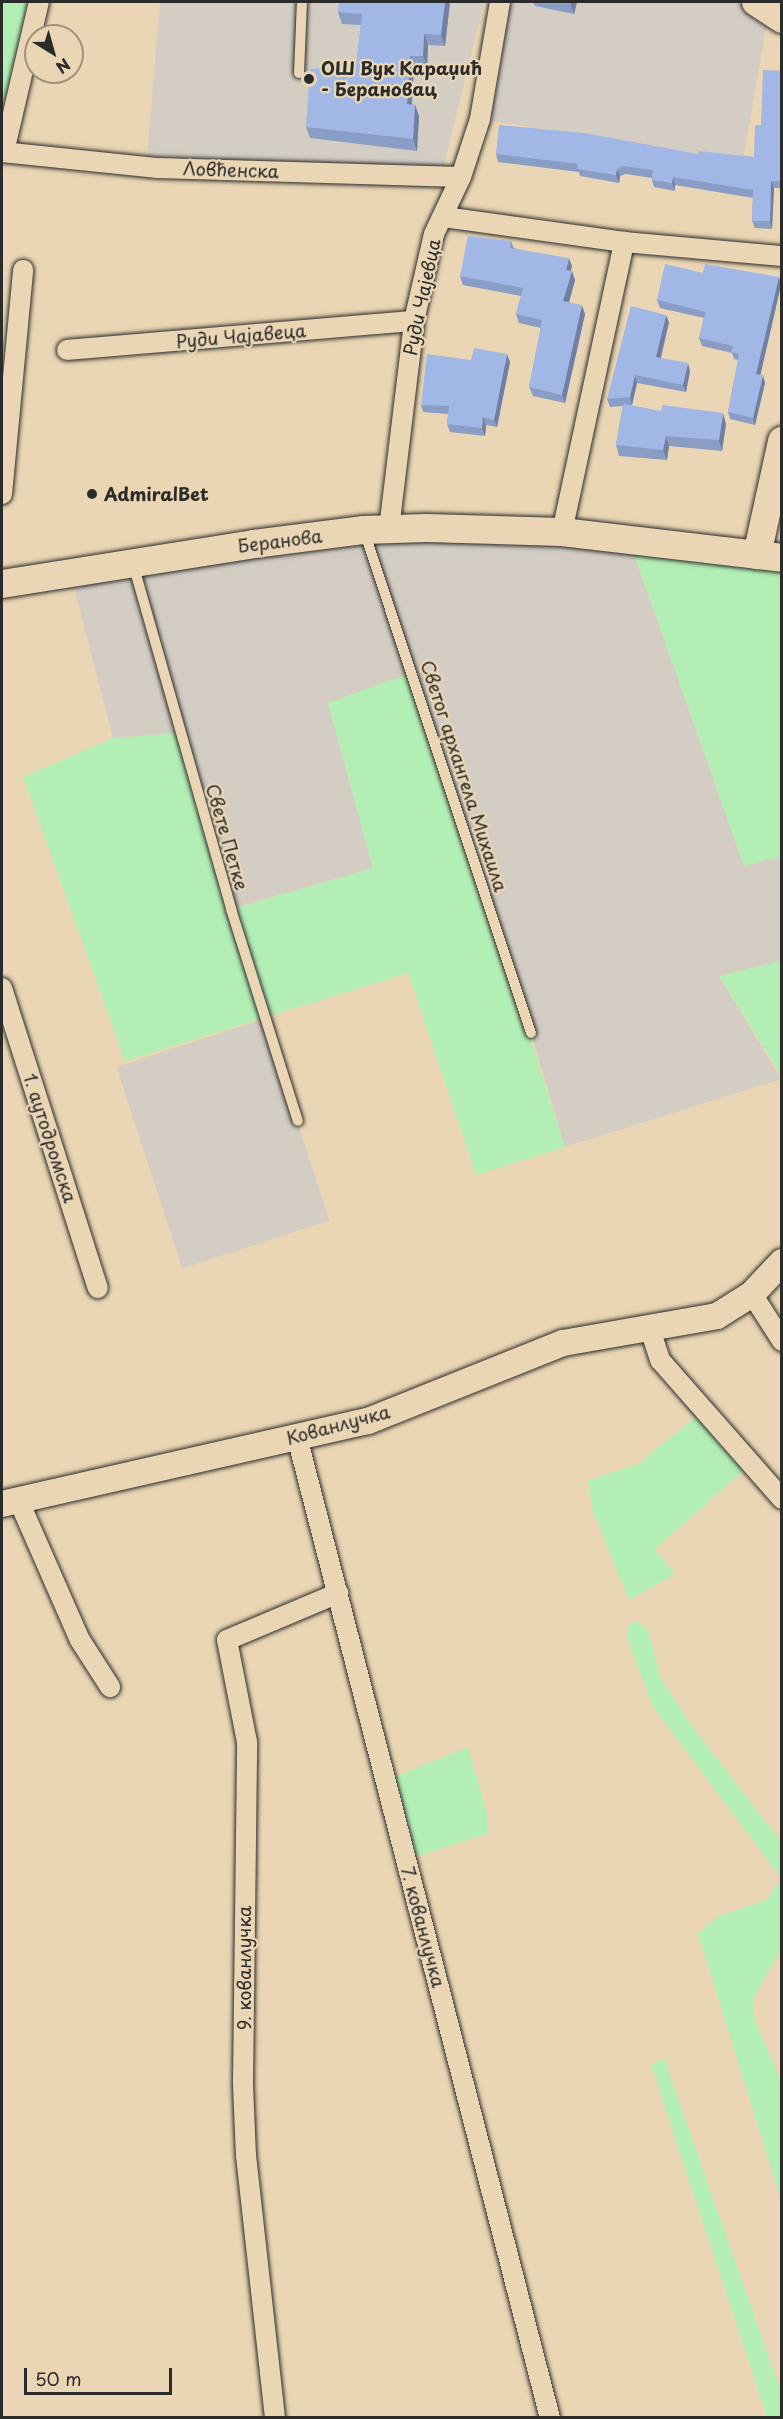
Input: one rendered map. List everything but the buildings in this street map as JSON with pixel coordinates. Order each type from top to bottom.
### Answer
[{"type":"main road","points":[[756,2],[782,20]]},
{"type":"main road","points":[[769,556],[782,441]]},
{"type":"main road","name":"Беранова","points":[[2,584],[132,561],[376,530],[468,526],[562,532],[769,556]]},
{"type":"street","points":[[3,152],[39,2]]},
{"type":"street","name":"Руди Чајевца","points":[[376,530],[414,321],[434,234],[460,181],[480,118],[500,2]]},
{"type":"street","name":"Ловћенска","points":[[3,152],[158,168],[460,181]]},
{"type":"street","points":[[460,181],[482,222]]},
{"type":"street","points":[[444,217],[624,242],[782,256]]},
{"type":"street","points":[[562,532],[624,242]]},
{"type":"street","points":[[2,494],[23,270]]},
{"type":"street","name":"Руди Чајавеца","points":[[68,350],[414,321]]},
{"type":"street","name":"1. аутодромска","points":[[2,987],[98,1288]]},
{"type":"street","name":"Кованлучка","points":[[110,1687],[80,1640],[10,1501],[368,1421],[563,1343],[717,1316],[752,1294],[782,1262]]},
{"type":"street","points":[[752,1294],[782,1341]]},
{"type":"street","points":[[650,1329],[660,1360],[782,1499]]},
{"type":"street","name":"7. кованлучка","points":[[297,1437],[550,2418]]},
{"type":"street","name":"9. кованлучка","points":[[275,2418],[246,2156],[243,2083],[247,1742],[227,1640],[338,1593]]},
{"type":"lane","points":[[298,72],[302,2]]},
{"type":"lane","name":"Светог архангела Михаила","points":[[376,530],[531,1032]]},
{"type":"lane","name":"Свете Петке","points":[[132,561],[235,920],[298,1121]]},
{"type":"shaded area","name":"ОШ Вук Караџић - Берановац","points":[[160,2],[484,2],[443,169],[147,156]]},
{"type":"shaded area","points":[[500,2],[756,2],[769,11],[743,161],[480,119]]},
{"type":"shaded area","points":[[629,540],[744,865],[781,857],[781,961],[719,976],[781,1079],[565,1147],[531,1033],[328,703],[373,868],[231,909],[180,733],[113,738],[70,572],[254,544]]},
{"type":"shaded area","points":[[264,1019],[330,1221],[182,1269],[117,1067]]},
{"type":"green space","points":[[2,2],[39,2],[34,24],[24,24],[24,63],[2,152]]},
{"type":"green space","points":[[629,540],[781,558],[781,857],[744,866]]},
{"type":"green space","points":[[414,672],[565,1147],[476,1175],[408,973],[125,1061],[23,777],[113,738],[180,733],[232,909],[373,868],[328,703]]},
{"type":"green space","points":[[782,961],[781,1075],[719,976]]},
{"type":"green space","points":[[704,1410],[751,1464],[655,1549],[675,1574],[629,1600],[592,1509],[588,1480],[638,1464]]},
{"type":"green space","points":[[636,1620],[649,1632],[660,1677],[695,1730],[781,1842],[781,1878],[653,1707],[628,1640],[627,1627]]},
{"type":"green space","points":[[468,1747],[487,1813],[487,1834],[405,1860],[384,1781]]},
{"type":"green space","points":[[781,1879],[781,1948],[753,1999],[755,2021],[781,2082],[781,2200],[698,1934],[717,1917],[766,1900]]},
{"type":"green space","points":[[664,2058],[781,2392],[781,2417],[767,2417],[651,2065]]},
{"type":"place","name":"ОШ Вук Караџић - Берановац","points":[[309,79]]},
{"type":"place","name":"AdmiralBet","points":[[92,494]]}]
